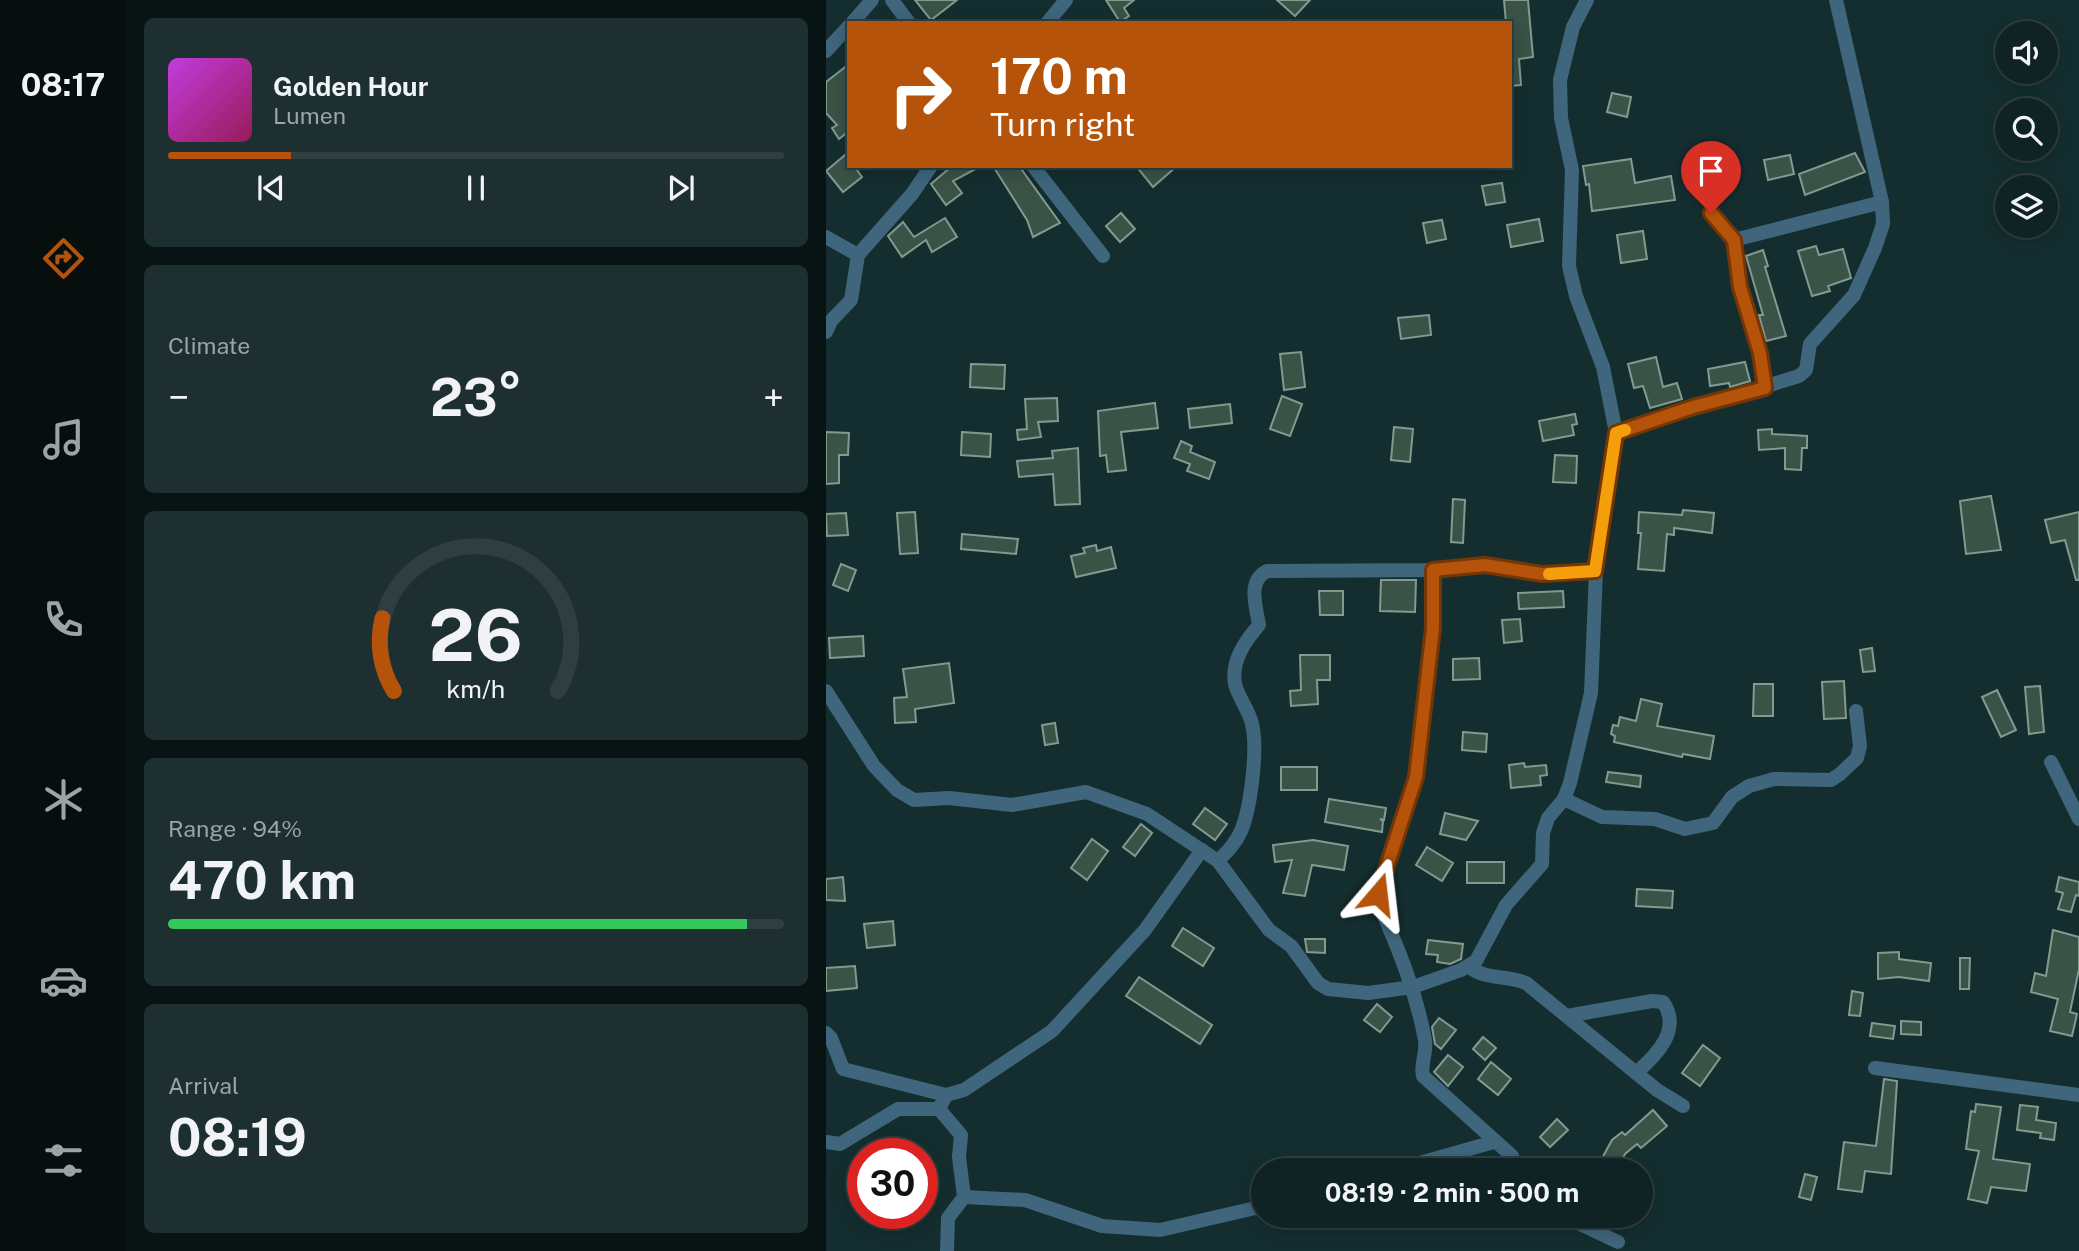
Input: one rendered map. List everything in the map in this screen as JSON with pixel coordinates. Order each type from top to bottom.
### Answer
[{"type":"street","points":[[854,21],[872,0]]},
{"type":"street","points":[[892,0],[908,21]]},
{"type":"street","points":[[1049,21],[1066,0]]},
{"type":"street","points":[[827,696],[874,765],[897,790],[914,800],[949,798],[1012,805],[1086,792],[1147,814],[1217,861],[1269,930],[1291,946],[1318,982],[1345,993],[1413,987],[1469,967],[1486,945],[1506,905],[1542,864],[1542,833],[1548,818],[1563,799],[1591,693],[1595,571],[1616,433],[1603,368],[1576,296],[1569,266],[1572,170],[1561,118],[1560,80],[1573,27],[1587,0]]},
{"type":"street","points":[[1616,433],[1799,376],[1806,370],[1810,344],[1854,295],[1883,224],[1882,202],[1836,0]]},
{"type":"street","points":[[826,51],[847,28]]},
{"type":"street","points":[[826,332],[831,321],[851,300],[858,255],[912,194],[930,168]]},
{"type":"street","points":[[1034,168],[1103,256]]},
{"type":"street","points":[[1734,240],[1882,202]]},
{"type":"street","points":[[1711,213],[1734,240],[1740,287],[1760,353],[1765,388]]},
{"type":"street","points":[[826,237],[858,255]]},
{"type":"street","points":[[1217,861],[1232,847],[1241,831],[1250,792],[1254,733],[1252,720],[1235,683],[1237,659],[1244,641],[1259,625],[1254,585],[1259,575],[1268,570],[1433,570],[1485,565],[1542,574],[1595,571]]},
{"type":"street","points":[[1433,570],[1433,628],[1416,777],[1378,894],[1380,907],[1413,987],[1427,1054],[1423,1076],[1513,1158]]},
{"type":"street","points":[[1563,799],[1602,817],[1656,819],[1685,829],[1713,822],[1732,797],[1749,786],[1774,779],[1831,780],[1840,774],[1857,758],[1860,746],[1856,711]]},
{"type":"street","points":[[2051,762],[2079,819]]},
{"type":"street","points":[[826,1142],[840,1144],[898,1109],[943,1102],[1052,1031],[1145,930],[1202,850]]},
{"type":"street","points":[[1469,967],[1489,977],[1513,977],[1526,983],[1636,1073],[1683,1106]]},
{"type":"street","points":[[1567,1016],[1652,1001],[1663,1002],[1671,1013],[1669,1033],[1654,1058],[1636,1073]]},
{"type":"street","points":[[826,1033],[831,1038],[843,1069],[943,1102],[961,1135],[959,1157],[964,1197],[948,1218],[947,1251]]},
{"type":"street","points":[[1875,1068],[2079,1095]]},
{"type":"street","points":[[1437,1158],[1494,1142]]},
{"type":"street","points":[[964,1197],[1025,1200],[1102,1226],[1160,1230],[1251,1209]]},
{"type":"street","points":[[1588,1228],[1618,1242]]},
{"type":"building","points":[[915,0],[957,0],[931,20]]},
{"type":"building","points":[[1106,0],[1134,0],[1124,8],[1129,16],[1119,21]]},
{"type":"building","points":[[1277,0],[1310,0],[1295,16]]},
{"type":"building","points":[[1504,0],[1528,0],[1533,57],[1519,59],[1521,85],[1512,86],[1512,21],[1506,21]]},
{"type":"building","points":[[847,66],[847,133],[839,139],[832,128],[837,125],[826,113],[826,82]]},
{"type":"building","points":[[1612,93],[1631,97],[1627,117],[1607,112]]},
{"type":"building","points":[[1855,153],[1865,172],[1805,195],[1799,174]]},
{"type":"building","points":[[845,155],[847,168],[855,168],[862,177],[843,192],[826,171]]},
{"type":"building","points":[[1790,155],[1794,174],[1768,180],[1764,160]]},
{"type":"building","points":[[1631,159],[1635,183],[1671,176],[1675,200],[1592,211],[1589,184],[1586,185],[1583,166]]},
{"type":"building","points":[[950,168],[977,168],[953,181],[962,193],[946,205],[931,184]]},
{"type":"building","points":[[994,168],[1020,168],[1060,223],[1033,237],[1027,220]]},
{"type":"building","points":[[1138,168],[1175,168],[1153,187]]},
{"type":"building","points":[[1502,183],[1505,202],[1486,205],[1482,186]]},
{"type":"building","points":[[1121,213],[1135,229],[1120,242],[1106,226]]},
{"type":"building","points":[[945,218],[957,237],[932,252],[926,240],[902,257],[888,236],[903,222],[914,237]]},
{"type":"building","points":[[1539,219],[1543,241],[1511,247],[1507,225]]},
{"type":"building","points":[[1442,220],[1446,239],[1427,243],[1423,223]]},
{"type":"building","points":[[1643,231],[1647,259],[1621,263],[1617,235]]},
{"type":"building","points":[[1816,246],[1819,255],[1843,249],[1851,278],[1828,286],[1830,291],[1812,296],[1798,251]]},
{"type":"building","points":[[1763,250],[1768,266],[1765,267],[1786,336],[1766,341],[1759,315],[1763,315],[1746,256]]},
{"type":"building","points":[[1429,315],[1431,335],[1401,339],[1398,318]]},
{"type":"building","points":[[1301,352],[1305,387],[1284,390],[1280,354]]},
{"type":"building","points":[[1656,357],[1663,387],[1677,383],[1682,399],[1650,408],[1643,386],[1634,388],[1628,364]]},
{"type":"building","points":[[1745,362],[1750,381],[1730,387],[1729,383],[1710,386],[1708,369]]},
{"type":"building","points":[[971,364],[1005,365],[1004,389],[970,387]]},
{"type":"building","points":[[1282,396],[1302,404],[1290,436],[1270,429]]},
{"type":"building","points":[[1057,398],[1058,421],[1038,422],[1041,437],[1018,440],[1017,430],[1027,429],[1025,399]]},
{"type":"building","points":[[1155,403],[1158,428],[1121,432],[1126,470],[1108,472],[1106,455],[1100,456],[1098,411]]},
{"type":"building","points":[[1230,404],[1232,423],[1190,428],[1188,409]]},
{"type":"building","points":[[1575,414],[1577,424],[1572,425],[1574,435],[1543,441],[1539,421]]},
{"type":"building","points":[[1394,427],[1413,429],[1410,462],[1391,460]]},
{"type":"building","points":[[1772,429],[1772,434],[1807,436],[1807,448],[1802,448],[1801,470],[1785,469],[1785,448],[1759,450],[1758,430]]},
{"type":"building","points":[[826,432],[849,433],[848,455],[839,455],[839,483],[826,484]]},
{"type":"building","points":[[962,432],[991,434],[990,457],[961,455]]},
{"type":"building","points":[[1181,441],[1192,446],[1190,452],[1215,462],[1209,479],[1187,471],[1190,464],[1174,458]]},
{"type":"building","points":[[1078,448],[1080,504],[1055,505],[1053,474],[1019,477],[1017,461],[1053,458],[1052,451]]},
{"type":"building","points":[[1555,455],[1577,456],[1576,483],[1553,482]]},
{"type":"building","points":[[1991,496],[2001,550],[1966,554],[1960,501]]},
{"type":"building","points":[[1453,499],[1465,500],[1463,543],[1451,542]]},
{"type":"building","points":[[1683,510],[1714,513],[1712,533],[1674,528],[1674,535],[1667,534],[1664,571],[1638,569],[1641,533],[1638,533],[1639,512],[1682,515]]},
{"type":"building","points":[[915,512],[918,553],[900,554],[897,513]]},
{"type":"building","points":[[2079,512],[2079,580],[2076,580],[2065,540],[2051,543],[2045,520]]},
{"type":"building","points":[[846,513],[848,535],[827,536],[826,514]]},
{"type":"building","points":[[962,534],[1018,539],[1016,554],[961,549]]},
{"type":"building","points":[[1096,545],[1097,551],[1111,547],[1116,568],[1076,577],[1071,556],[1085,553],[1083,548]]},
{"type":"building","points":[[841,564],[856,570],[848,591],[833,585]]},
{"type":"building","points":[[1381,580],[1416,580],[1415,612],[1380,611]]},
{"type":"building","points":[[1319,591],[1343,591],[1343,615],[1320,615]]},
{"type":"building","points":[[1563,591],[1564,607],[1519,609],[1518,593]]},
{"type":"building","points":[[1520,619],[1522,641],[1504,643],[1502,620]]},
{"type":"building","points":[[863,636],[864,656],[830,658],[829,638]]},
{"type":"building","points":[[1872,648],[1875,671],[1863,672],[1860,650]]},
{"type":"building","points":[[1300,655],[1330,655],[1330,680],[1317,680],[1318,704],[1291,706],[1290,691],[1301,690]]},
{"type":"building","points":[[1479,658],[1480,679],[1453,680],[1453,659]]},
{"type":"building","points":[[949,663],[954,703],[915,709],[916,722],[895,723],[894,698],[907,697],[903,669]]},
{"type":"building","points":[[1844,681],[1846,718],[1824,719],[1822,682]]},
{"type":"building","points":[[1754,684],[1773,684],[1773,716],[1753,716]]},
{"type":"building","points":[[2040,686],[2044,732],[2029,734],[2025,687]]},
{"type":"building","points":[[1997,690],[2016,730],[2001,737],[1982,697]]},
{"type":"building","points":[[1641,699],[1662,704],[1657,726],[1714,736],[1710,759],[1683,754],[1682,757],[1614,742],[1615,736],[1611,734],[1613,725],[1618,726],[1620,717],[1636,721]]},
{"type":"building","points":[[1055,723],[1058,743],[1045,745],[1042,725]]},
{"type":"building","points":[[1463,732],[1487,734],[1486,752],[1462,750]]},
{"type":"building","points":[[1524,763],[1525,767],[1546,765],[1547,775],[1540,776],[1541,785],[1511,788],[1509,765]]},
{"type":"building","points":[[1281,767],[1317,767],[1317,790],[1281,790]]},
{"type":"building","points":[[1608,772],[1641,776],[1640,787],[1606,782]]},
{"type":"building","points":[[1329,799],[1386,808],[1384,820],[1380,819],[1383,821],[1382,832],[1325,822]]},
{"type":"building","points":[[1205,808],[1227,824],[1215,840],[1193,824]]},
{"type":"building","points":[[1445,813],[1478,821],[1466,840],[1440,834]]},
{"type":"building","points":[[1141,824],[1152,833],[1135,856],[1123,847]]},
{"type":"building","points":[[1092,839],[1108,851],[1087,880],[1071,868]]},
{"type":"building","points":[[1313,840],[1348,846],[1344,870],[1312,865],[1305,896],[1283,893],[1292,860],[1275,862],[1273,845]]},
{"type":"building","points":[[1427,847],[1453,863],[1442,881],[1416,865]]},
{"type":"building","points":[[1467,862],[1504,862],[1504,883],[1467,883]]},
{"type":"building","points":[[843,877],[845,901],[826,900],[826,879]]},
{"type":"building","points":[[2059,877],[2079,882],[2079,896],[2076,895],[2071,912],[2058,909],[2063,893],[2056,891]]},
{"type":"building","points":[[1637,889],[1673,891],[1672,908],[1636,906]]},
{"type":"building","points":[[893,921],[895,945],[867,948],[864,924]]},
{"type":"building","points":[[1183,928],[1214,948],[1203,966],[1172,946]]},
{"type":"building","points":[[2053,930],[2079,937],[2079,969],[2070,1012],[2077,1014],[2072,1036],[2050,1031],[2058,999],[2031,992],[2035,973],[2046,976]]},
{"type":"building","points":[[1305,939],[1325,939],[1325,953],[1307,952]]},
{"type":"building","points":[[1428,940],[1463,944],[1461,959],[1450,964],[1437,962],[1438,955],[1426,954]]},
{"type":"building","points":[[1899,952],[1899,959],[1931,963],[1929,981],[1899,977],[1878,979],[1878,953]]},
{"type":"building","points":[[1960,958],[1970,958],[1969,989],[1960,989]]},
{"type":"building","points":[[855,966],[857,988],[826,991],[826,968]]},
{"type":"building","points":[[1139,977],[1212,1025],[1200,1044],[1126,996]]},
{"type":"building","points":[[1852,991],[1863,993],[1860,1016],[1849,1015]]},
{"type":"building","points":[[1377,1004],[1392,1017],[1380,1032],[1364,1020]]},
{"type":"building","points":[[1439,1018],[1456,1030],[1441,1049],[1435,1044],[1432,1027]]},
{"type":"building","points":[[1901,1021],[1921,1022],[1921,1035],[1901,1034]]},
{"type":"building","points":[[1872,1023],[1895,1026],[1893,1039],[1870,1036]]},
{"type":"building","points":[[1483,1037],[1496,1048],[1485,1060],[1473,1049]]},
{"type":"building","points":[[1703,1045],[1720,1058],[1700,1086],[1682,1073]]},
{"type":"building","points":[[1448,1055],[1463,1067],[1448,1086],[1434,1072]]},
{"type":"building","points":[[1491,1062],[1511,1079],[1498,1095],[1478,1079]]},
{"type":"building","points":[[1884,1079],[1897,1081],[1891,1174],[1865,1171],[1862,1192],[1838,1189],[1844,1142],[1876,1146]]},
{"type":"building","points":[[1976,1104],[2001,1107],[1993,1159],[2030,1164],[2026,1191],[1991,1187],[1987,1203],[1968,1199],[1979,1151],[1966,1149],[1971,1111],[1975,1112]]},
{"type":"building","points":[[2020,1105],[2038,1107],[2036,1120],[2056,1123],[2054,1140],[2040,1138],[2041,1133],[2017,1130]]},
{"type":"building","points":[[1653,1110],[1667,1126],[1641,1148],[1637,1144],[1623,1158],[1602,1158],[1612,1140],[1622,1132],[1625,1135]]},
{"type":"building","points":[[1557,1119],[1568,1130],[1550,1147],[1540,1137]]},
{"type":"building","points":[[1805,1174],[1817,1177],[1811,1200],[1799,1197]]},
{"type":"slow traffic","points":[[1549,574],[1595,571],[1616,433],[1625,430]]},
{"type":"route","points":[[1378,894],[1416,777],[1433,628],[1433,570],[1485,565],[1542,574],[1595,571],[1616,433],[1693,407],[1765,388],[1760,353],[1740,287],[1734,240],[1711,213]]}]
